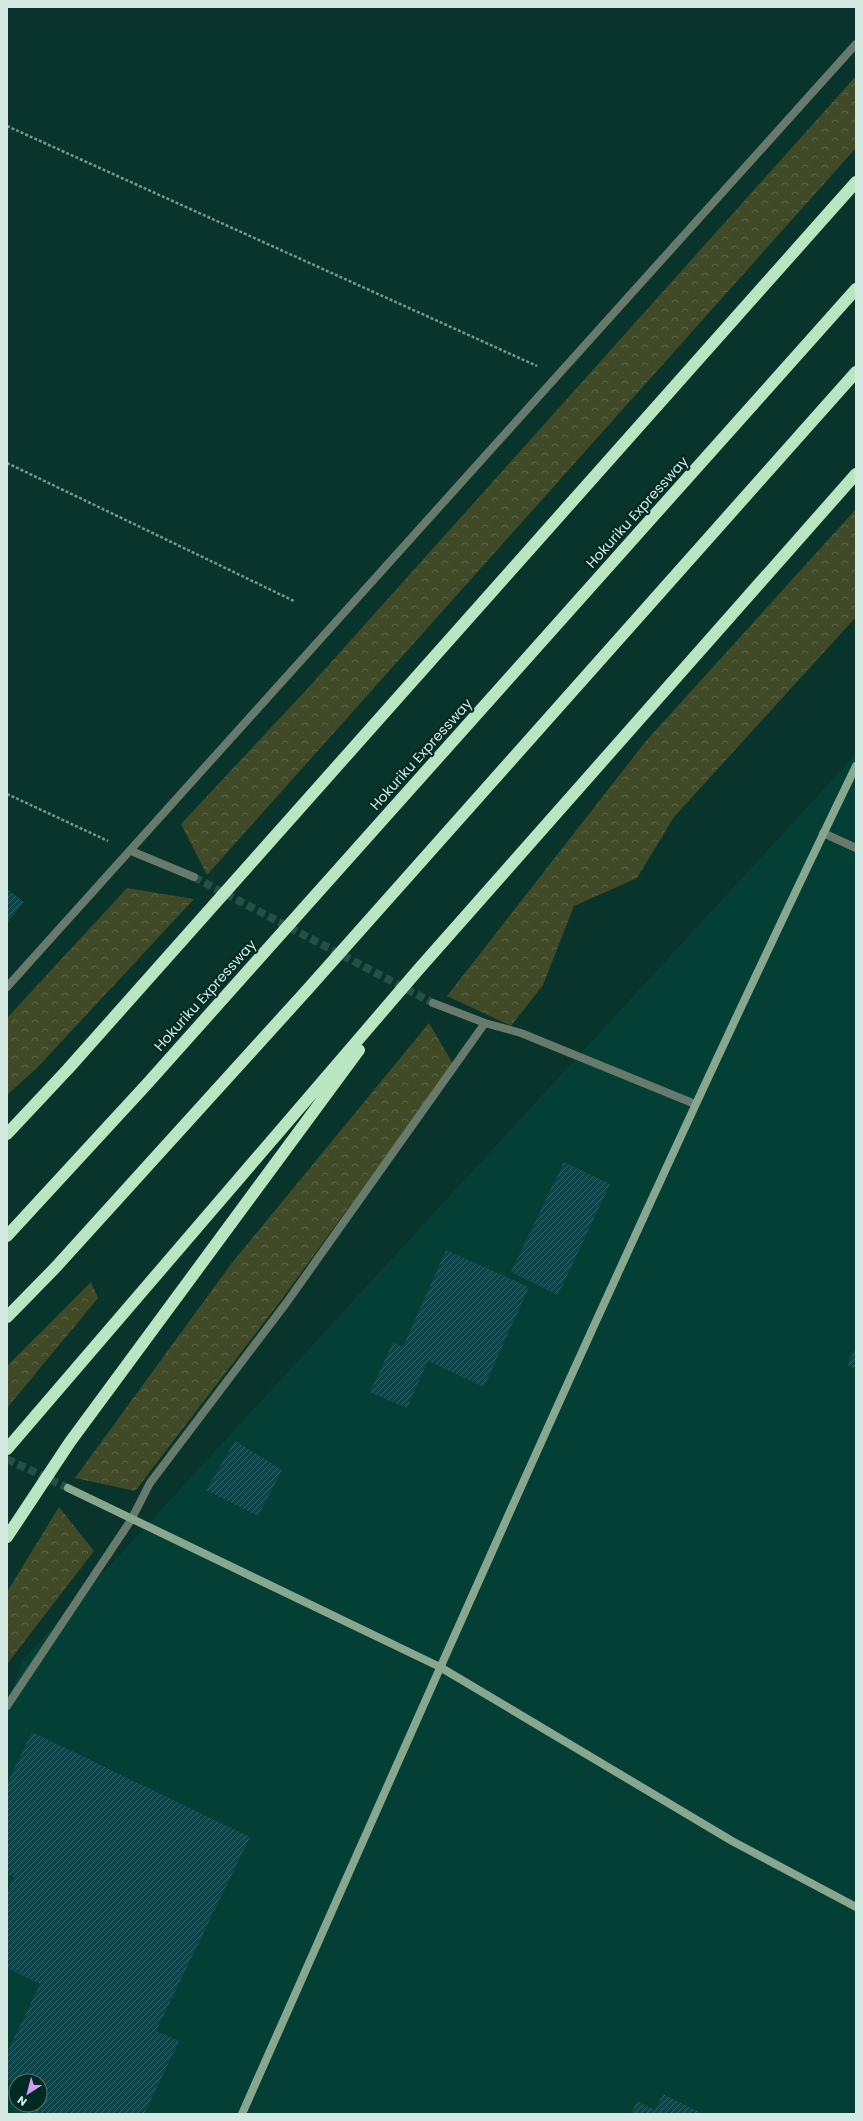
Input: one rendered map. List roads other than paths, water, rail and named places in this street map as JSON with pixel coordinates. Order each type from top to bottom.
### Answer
[{"type":"highway","points":[[7,1134],[73,1063],[856,182]]},
{"type":"highway","name":"Hokuriku Expressway","points":[[7,1236],[146,1084],[856,290]]},
{"type":"highway","points":[[7,1317],[54,1268],[307,990],[856,372]]},
{"type":"highway","points":[[7,1449],[418,970],[856,474]]},
{"type":"highway","points":[[7,1537],[70,1442],[418,970]]},
{"type":"street","points":[[7,987],[856,44]]},
{"type":"street","points":[[242,2114],[440,1667],[695,1104],[856,766]]},
{"type":"street","points":[[824,833],[856,848]]},
{"type":"street","points":[[131,851],[194,877]]},
{"type":"street","points":[[433,1003],[485,1023],[521,1033],[695,1104]]},
{"type":"street","points":[[7,1706],[132,1520],[150,1483],[287,1302],[485,1023]]},
{"type":"street","points":[[68,1488],[440,1667],[732,1840],[856,1907]]},
{"type":"tunnel","points":[[194,877],[433,1003]]},
{"type":"tunnel","points":[[7,1459],[68,1488]]}]
